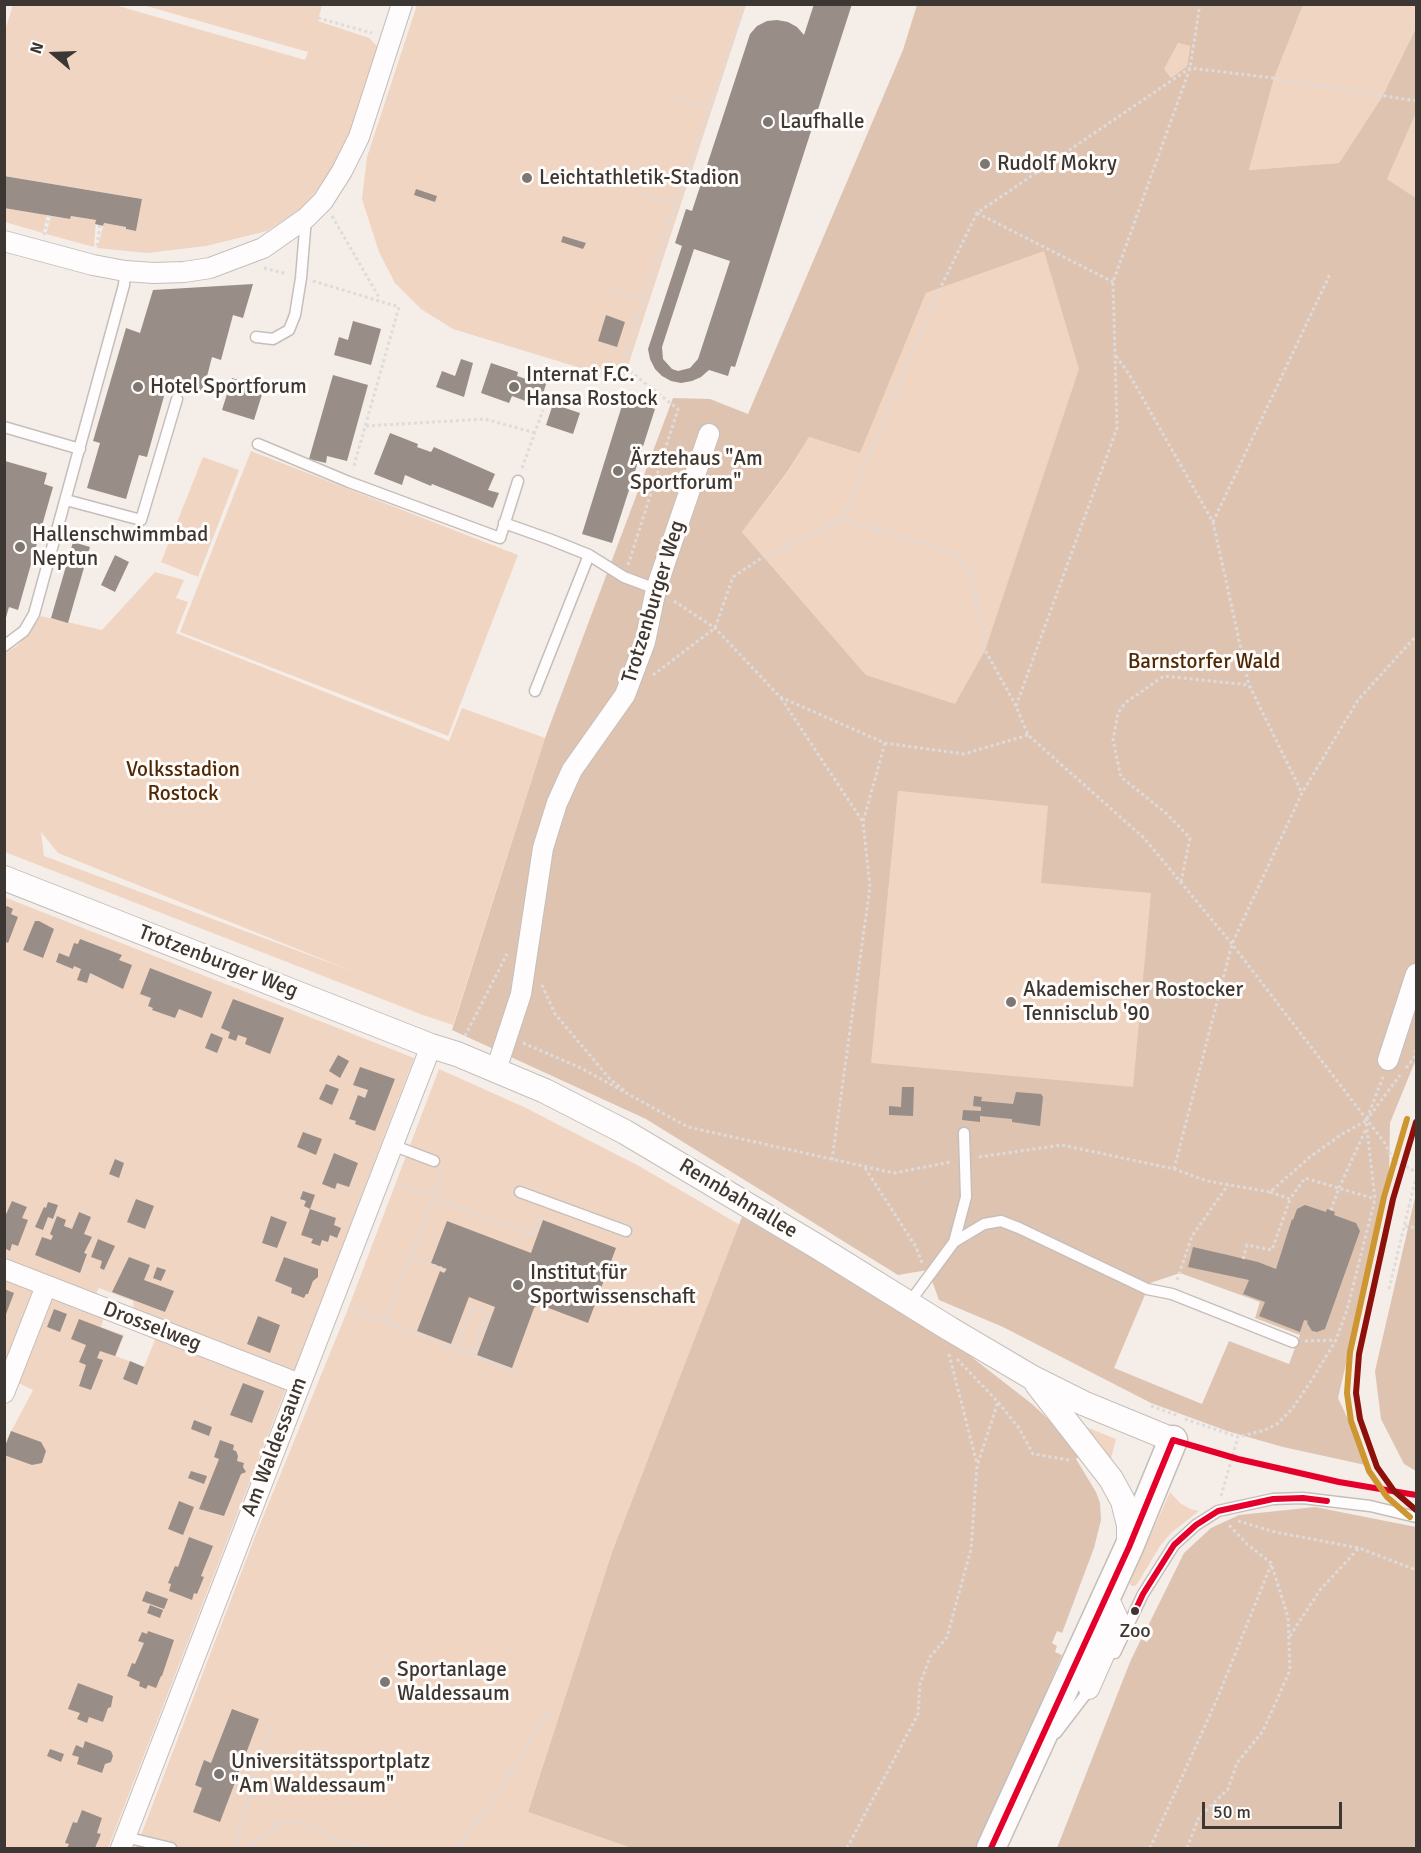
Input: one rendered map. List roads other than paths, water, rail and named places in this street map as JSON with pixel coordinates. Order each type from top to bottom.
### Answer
[{"type":"main road","points":[[991,1848],[1129,1548],[1173,1440]]},
{"type":"street","points":[[4,241],[93,265],[125,271],[184,272],[210,268],[263,248],[306,218],[323,201],[342,171],[359,137],[402,4]]},
{"type":"street","name":"Trotzenburger Weg","points":[[496,1070],[521,994],[543,848],[557,803],[572,770],[625,695],[645,642],[656,589],[709,435]]},
{"type":"street","name":"Trotzenburger Weg","points":[[4,878],[429,1051]]},
{"type":"street","points":[[1388,1060],[1416,975]]},
{"type":"street","name":"Rennbahnallee","points":[[429,1051],[496,1070],[544,1091],[625,1132],[818,1246],[915,1294],[1033,1378],[1083,1403],[1173,1440]]},
{"type":"street","name":"Am Waldessaum","points":[[123,1843],[429,1051]]},
{"type":"street","name":"Drosselweg","points":[[4,1269],[300,1384]]},
{"type":"street","points":[[4,1393],[46,1286]]},
{"type":"street","name":"Rennbahnallee","points":[[1033,1378],[1111,1479],[1123,1501],[1129,1525],[1129,1548]]},
{"type":"street","points":[[1089,1689],[1119,1621],[1107,1595]]},
{"type":"lane","points":[[256,337],[273,339],[289,330],[295,315],[301,278],[306,218]]},
{"type":"lane","points":[[4,646],[24,631],[34,614],[124,285],[125,271]]},
{"type":"lane","points":[[66,500],[141,520],[177,399]]},
{"type":"lane","points":[[4,427],[80,449]]},
{"type":"lane","points":[[258,444],[349,482],[500,538],[518,481]]},
{"type":"lane","points":[[504,524],[589,555],[624,577],[656,589]]},
{"type":"lane","points":[[535,691],[589,555]]},
{"type":"lane","points":[[915,1294],[954,1242],[966,1197],[964,1132]]},
{"type":"lane","points":[[392,1145],[434,1161]]},
{"type":"lane","points":[[520,1192],[626,1231]]},
{"type":"lane","points":[[954,1242],[984,1224],[1000,1221],[1148,1289],[1172,1294],[1293,1342]]},
{"type":"lane","points":[[1028,1769],[1116,1652],[1143,1594],[1174,1545],[1196,1525],[1218,1512],[1273,1499],[1303,1498],[1370,1506],[1416,1517]]},
{"type":"lane","points":[[123,1843],[171,1848]]},
{"type":"place","name":"Laufhalle","points":[[768,122]]},
{"type":"place","name":"Rudolf Mokry","points":[[985,164]]},
{"type":"place","name":"Leichtathletik-Stadion","points":[[527,178]]},
{"type":"place","name":"Hotel Sportforum","points":[[138,387]]},
{"type":"place","name":"Internat F.C. Hansa Rostock","points":[[514,387]]},
{"type":"place","name":"Ärztehaus \"Am Sportforum\"","points":[[618,471]]},
{"type":"place","name":"Hallenschwimmbad Neptun","points":[[20,547]]},
{"type":"place","name":"Akademischer Rostocker Tennisclub '90","points":[[1011,1002]]},
{"type":"place","name":"Institut für Sportwissenschaft","points":[[518,1285]]},
{"type":"place","name":"Zoo","points":[[1135,1611]]},
{"type":"place","name":"Sportanlage Waldessaum","points":[[385,1682]]},
{"type":"place","name":"Universitätssportplatz \"Am Waldessaum\"","points":[[219,1774]]},
{"type":"park label","name":"Barnstorfer Wald","points":[[1204,662]]},
{"type":"park label","name":"Volksstadion Rostock","points":[[183,782]]}]
